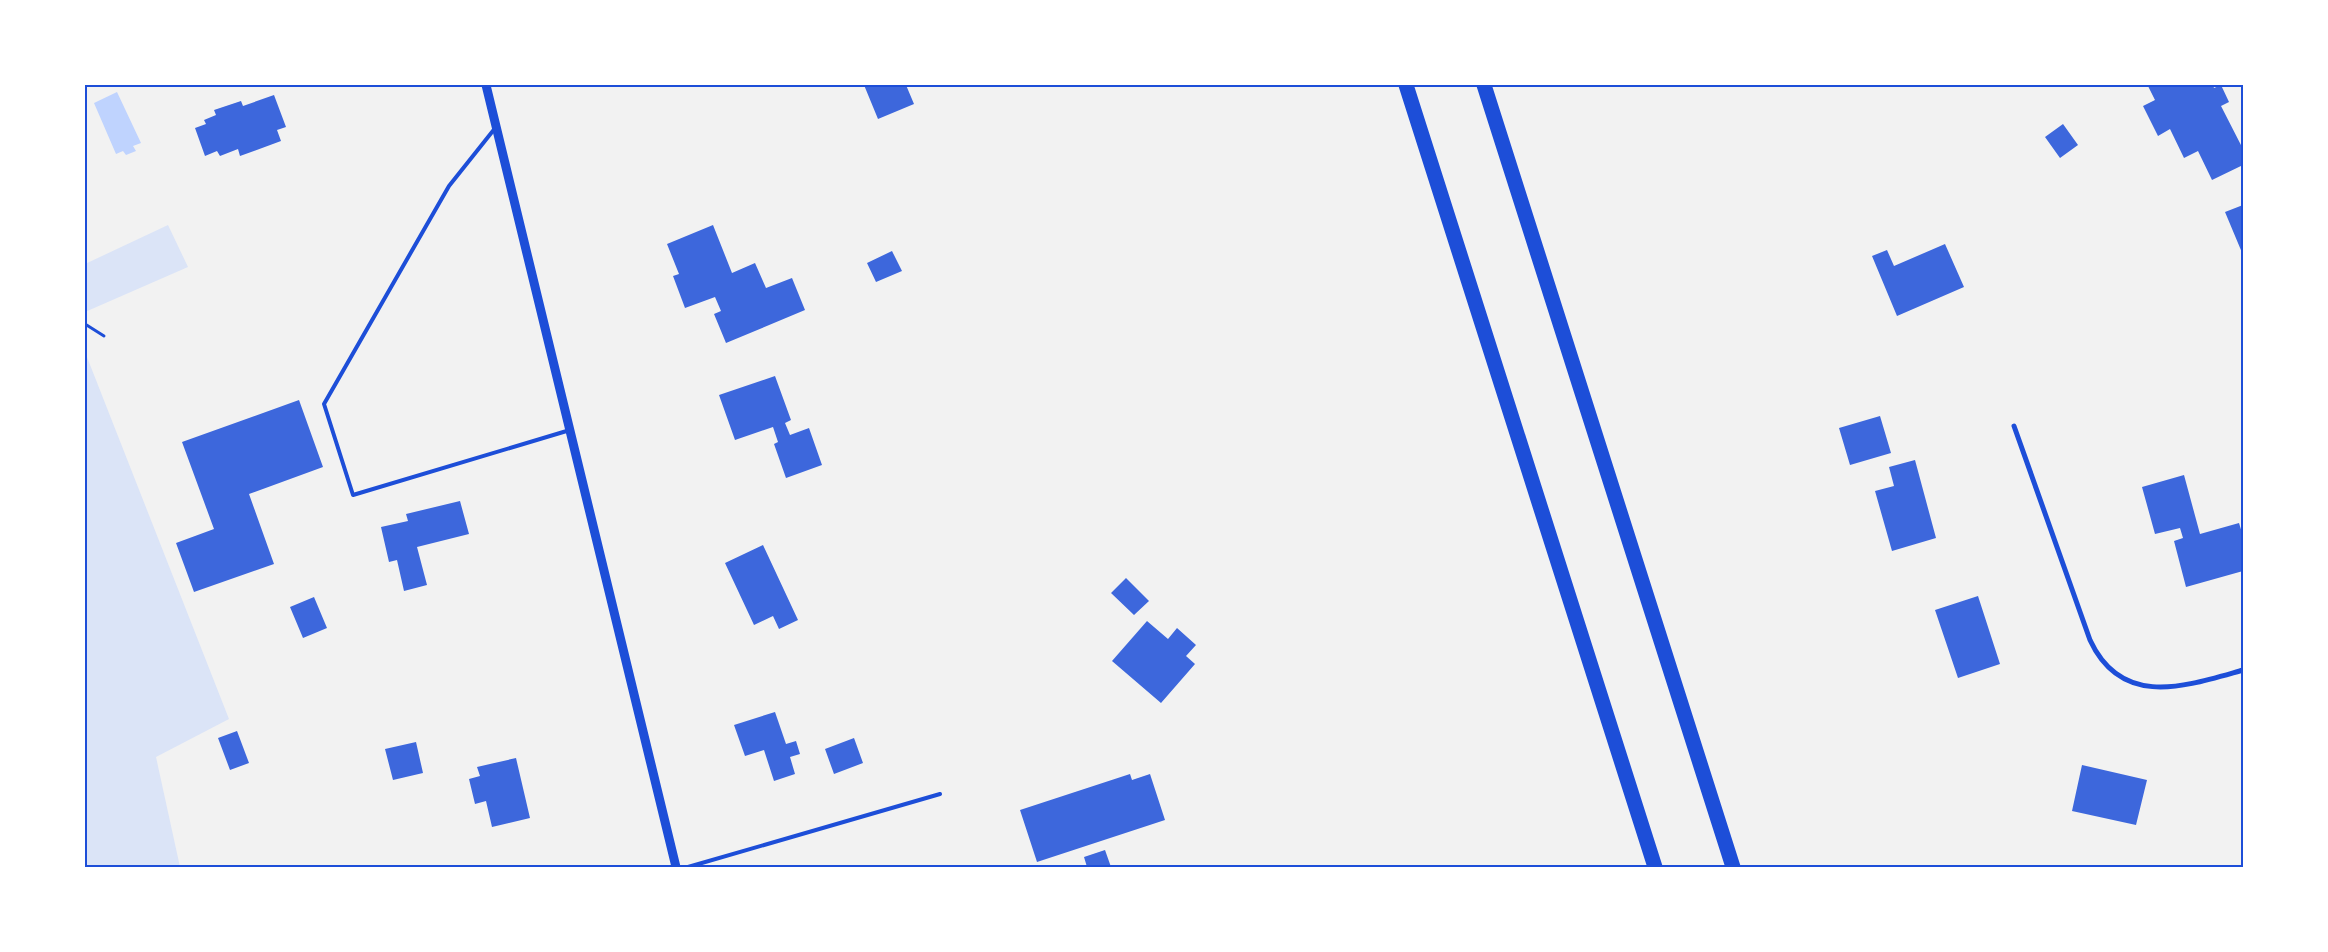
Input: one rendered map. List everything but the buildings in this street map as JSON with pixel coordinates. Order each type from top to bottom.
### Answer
[{"type":"highway","points":[[1406,85],[1655,867]]},
{"type":"highway","points":[[1484,85],[1733,867]]},
{"type":"street","points":[[486,85],[676,867]]},
{"type":"street","points":[[2014,426],[2090,640],[2096,653],[2104,662],[2124,678],[2135,683],[2160,688],[2200,682],[2243,670]]},
{"type":"lane","points":[[496,127],[448,186],[324,404],[353,495],[570,430]]},
{"type":"lane","points":[[688,867],[940,794]]},
{"type":"path","points":[[85,324],[104,336]]},
{"type":"shaded area","points":[[168,225],[188,267],[85,312],[85,264]]},
{"type":"shaded area","points":[[85,352],[229,719],[156,757],[180,867],[85,867]]},
{"type":"water","points":[[117,92],[141,143],[133,146],[136,151],[126,155],[123,151],[116,154],[94,103]]}]
